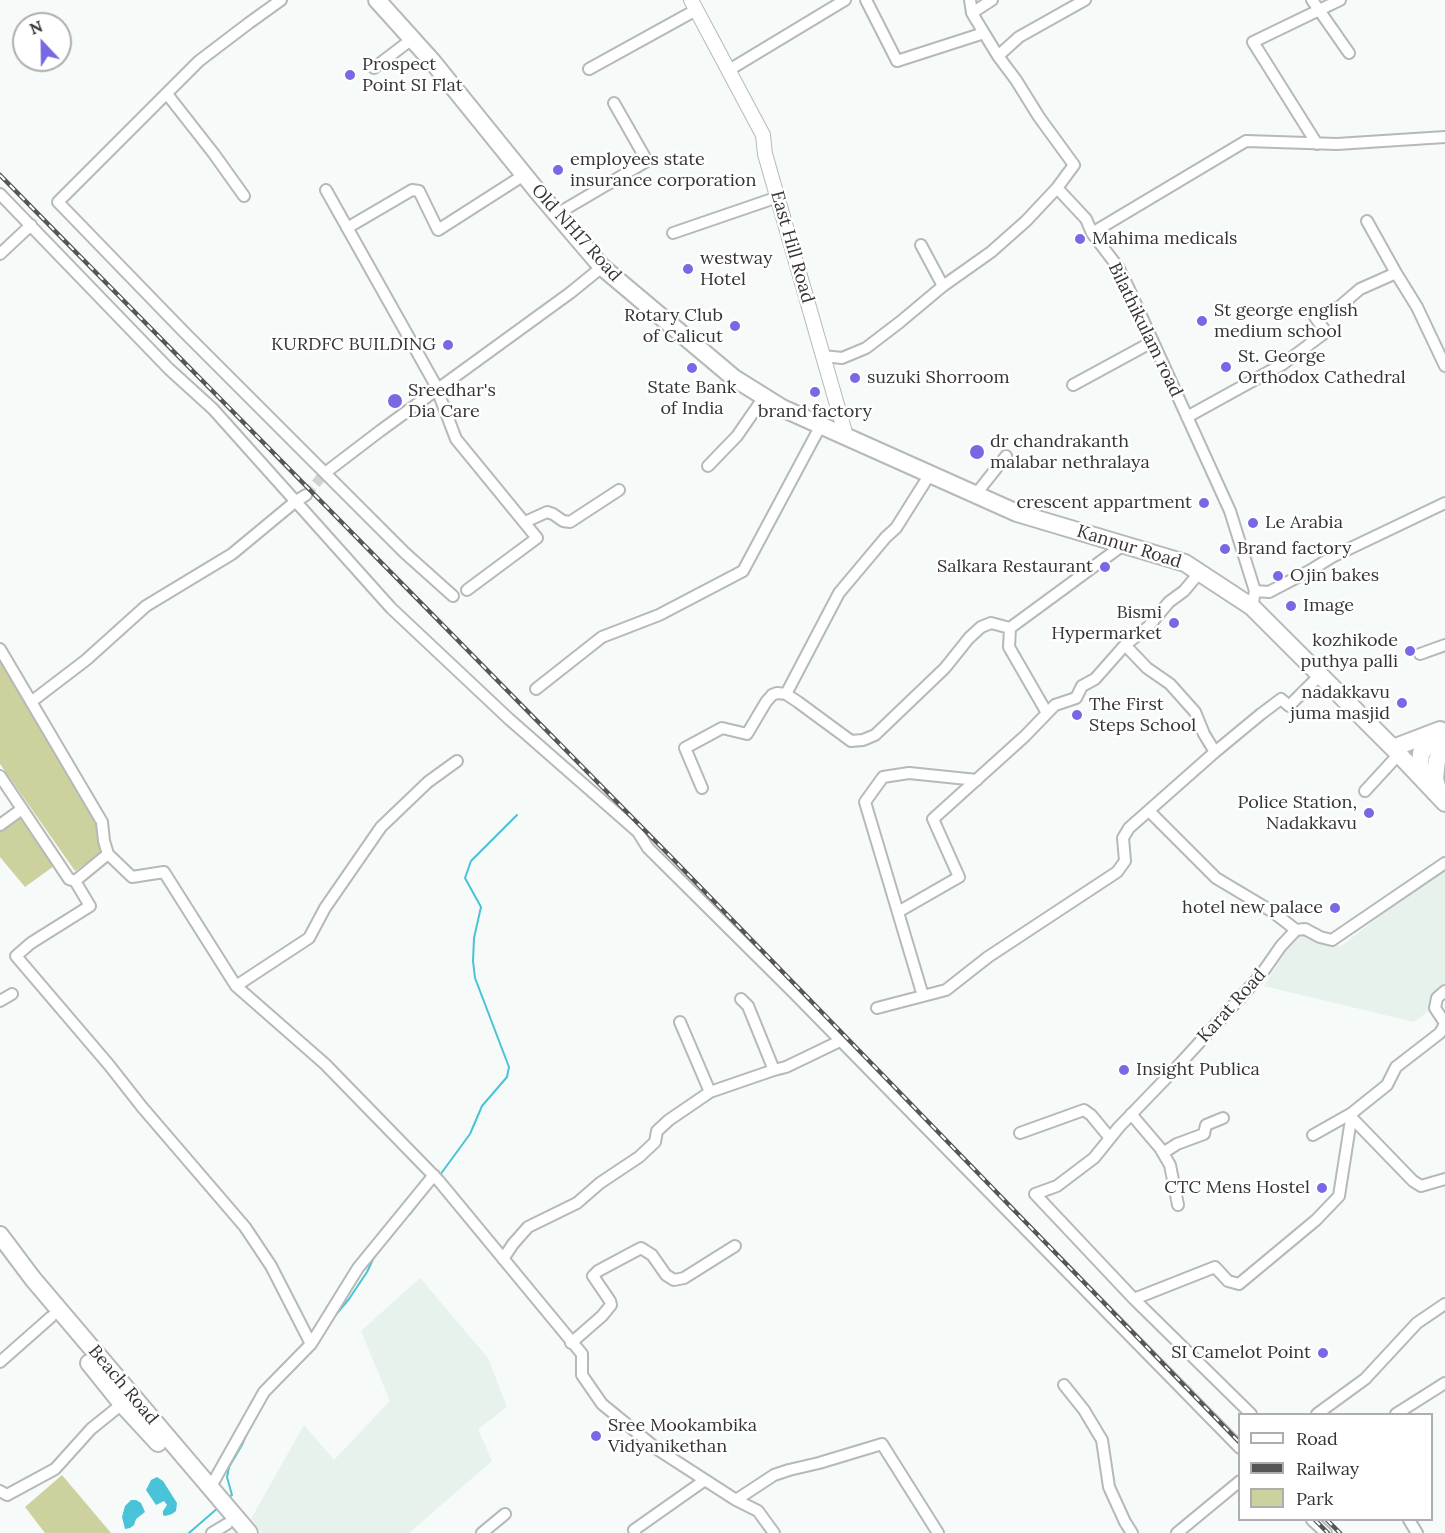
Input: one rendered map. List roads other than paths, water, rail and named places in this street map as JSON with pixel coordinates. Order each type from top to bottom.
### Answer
[{"type":"main road","name":"Old NH17 Road","points":[[377,0],[439,70],[602,267],[734,378],[782,408],[846,436]]},
{"type":"main road","name":"Kannur Road","points":[[846,436],[1017,513],[1185,563],[1199,573],[1254,599],[1320,675],[1438,796]]},
{"type":"main road","points":[[1396,751],[1445,729]]},
{"type":"main road","points":[[1438,796],[1420,765],[1422,753],[1445,729]]},
{"type":"main road","points":[[1438,796],[1435,779],[1437,760],[1445,746]]},
{"type":"main road","name":"Beach Road","points":[[0,1235],[33,1279],[210,1492]]},
{"type":"main road","points":[[0,1252],[122,1404],[210,1492],[229,1522],[249,1533]]},
{"type":"street","points":[[281,0],[199,61],[58,202],[405,553],[453,596]]},
{"type":"street","points":[[729,70],[845,0]]},
{"type":"street","points":[[866,0],[897,61],[984,33]]},
{"type":"street","points":[[823,356],[842,358],[866,348],[943,286],[991,252],[1057,189],[1074,165],[998,56],[972,13],[970,0]]},
{"type":"street","points":[[972,13],[992,0]]},
{"type":"street","points":[[998,56],[1019,38],[1085,0]]},
{"type":"street","points":[[1312,0],[1349,53]]},
{"type":"street","points":[[1317,144],[1253,42],[1340,0]]},
{"type":"street","points":[[589,69],[693,5]]},
{"type":"street","name":"East Hill Road","points":[[693,5],[763,135],[765,154],[846,436]]},
{"type":"street","points":[[374,68],[412,39]]},
{"type":"street","points":[[167,94],[214,154],[243,196]]},
{"type":"street","points":[[557,214],[647,161],[614,103]]},
{"type":"street","points":[[1092,233],[1246,141],[1337,144],[1445,137]]},
{"type":"street","points":[[347,228],[412,190],[419,192],[438,230],[524,174]]},
{"type":"street","name":"Bilathikulam road","points":[[1057,189],[1086,219],[1092,233],[1118,267],[1230,511],[1254,599]]},
{"type":"street","points":[[326,190],[437,389],[456,439],[537,538],[467,590]]},
{"type":"street","points":[[0,194],[169,369],[213,409],[391,608],[509,720],[638,832],[648,848],[792,991],[1238,1447]]},
{"type":"street","points":[[673,233],[778,197]]},
{"type":"street","points":[[1367,221],[1417,307],[1445,366]]},
{"type":"street","points":[[0,254],[31,225]]},
{"type":"street","points":[[921,244],[943,286]]},
{"type":"street","points":[[325,473],[602,267]]},
{"type":"street","points":[[1187,417],[1282,364],[1326,332],[1315,317],[1339,307],[1360,289],[1396,273]]},
{"type":"street","points":[[1073,384],[1152,342]]},
{"type":"street","points":[[708,466],[737,436],[764,397]]},
{"type":"street","points":[[536,689],[602,637],[658,615],[743,571],[821,425]]},
{"type":"street","points":[[976,494],[1006,456]]},
{"type":"street","points":[[786,694],[839,593],[896,528],[930,474]]},
{"type":"street","points":[[525,522],[547,512],[563,521],[570,522],[619,490]]},
{"type":"street","points":[[31,702],[86,660],[146,606],[232,554],[306,495]]},
{"type":"street","points":[[1254,599],[1332,557],[1445,502]]},
{"type":"street","points":[[1010,628],[1123,545]]},
{"type":"street","points":[[897,912],[959,877],[933,819],[1025,736],[1055,705],[1076,698],[1082,686],[1095,679],[1125,645],[1148,627],[1169,602],[1184,591],[1199,573]]},
{"type":"street","points":[[702,788],[685,748],[722,728],[747,734],[772,695],[786,694],[851,741],[863,740],[875,735],[945,668],[981,627],[990,623],[1010,628]]},
{"type":"street","points":[[1010,628],[1009,647],[1047,713]]},
{"type":"street","points":[[1125,645],[1147,668],[1170,684],[1195,712],[1215,752]]},
{"type":"street","points":[[1420,654],[1445,645]]},
{"type":"street","points":[[0,649],[102,822],[108,854],[132,877],[164,872],[236,986],[325,1064],[434,1175],[582,1354],[582,1375],[602,1404],[657,1449],[736,1500],[758,1511],[774,1533]]},
{"type":"street","points":[[877,1008],[946,990],[988,957],[1117,872],[1125,861],[1123,838],[1129,828],[1215,752],[1281,699],[1289,706],[1320,675]]},
{"type":"street","points":[[1365,791],[1396,751]]},
{"type":"street","points":[[236,986],[309,938],[325,908],[381,827],[428,782],[457,761]]},
{"type":"street","points":[[923,996],[865,802],[883,777],[909,773],[977,780]]},
{"type":"street","points":[[0,776],[69,879],[75,881],[90,906],[31,943],[16,956],[245,1227],[271,1266],[311,1344]]},
{"type":"street","points":[[0,825],[22,809]]},
{"type":"street","points":[[1149,811],[1216,878],[1273,912],[1296,930],[1305,929],[1332,940],[1445,863]]},
{"type":"street","points":[[75,881],[108,854]]},
{"type":"street","name":"Karat Road","points":[[1134,1299],[1035,1194],[1057,1186],[1094,1158],[1131,1114],[1253,984],[1296,930]]},
{"type":"street","points":[[1313,1136],[1351,1115],[1387,1085],[1396,1067],[1440,1033],[1445,1024],[1435,1008],[1437,998],[1445,991]]},
{"type":"street","points":[[0,1001],[12,994]]},
{"type":"street","points":[[741,999],[748,1006],[774,1070]]},
{"type":"street","points":[[680,1022],[710,1092]]},
{"type":"street","points":[[503,1258],[528,1227],[577,1203],[600,1183],[639,1157],[655,1142],[657,1131],[669,1120],[710,1092],[786,1067],[840,1041]]},
{"type":"street","points":[[1020,1133],[1084,1110],[1091,1114],[1110,1138]]},
{"type":"street","points":[[1131,1114],[1170,1165],[1178,1205]]},
{"type":"street","points":[[1351,1115],[1413,1181],[1421,1186],[1445,1179]]},
{"type":"street","points":[[1250,1413],[1134,1299],[1215,1267],[1228,1281],[1239,1284],[1316,1221],[1339,1196],[1351,1115]]},
{"type":"street","points":[[1163,1153],[1177,1144],[1204,1134],[1206,1125],[1223,1118]]},
{"type":"street","points":[[210,1492],[264,1392],[311,1344],[358,1268],[434,1175]]},
{"type":"street","points":[[572,1343],[611,1305],[593,1276],[598,1271],[641,1248],[652,1255],[666,1275],[674,1280],[684,1278],[735,1246]]},
{"type":"street","points":[[1318,1413],[1365,1379],[1417,1323],[1443,1310]]},
{"type":"street","points":[[0,1362],[51,1317]]},
{"type":"street","points":[[1398,1413],[1445,1383]]},
{"type":"street","points":[[1064,1385],[1084,1410],[1102,1440],[1109,1487],[1132,1533]]},
{"type":"street","points":[[0,1491],[7,1495],[55,1469],[91,1429],[122,1404]]},
{"type":"street","points":[[736,1500],[774,1475],[882,1444],[938,1533]]},
{"type":"street","points":[[635,1533],[634,1530],[705,1480]]},
{"type":"street","points":[[1177,1533],[1238,1482]]},
{"type":"street","points":[[482,1533],[505,1515]]},
{"type":"street","points":[[1313,1521],[1326,1533]]},
{"type":"street","points":[[212,1533],[229,1522]]},
{"type":"water","points":[[157,1477],[163,1481],[177,1503],[176,1511],[172,1514],[163,1515],[167,1505],[164,1501],[156,1505],[146,1490],[151,1480]]},
{"type":"water","points":[[131,1500],[141,1503],[145,1512],[136,1519],[134,1525],[125,1529],[122,1517],[125,1506]]},
{"type":"waterway","points":[[440,1175],[470,1134],[482,1106],[507,1077],[509,1067],[475,978],[474,938],[481,907],[465,878],[471,861],[517,815]]},
{"type":"waterway","points":[[404,1219],[420,1201]]},
{"type":"waterway","points":[[333,1318],[367,1272],[376,1253]]},
{"type":"waterway","points":[[227,1499],[232,1495],[227,1477],[229,1467],[250,1426]]},
{"type":"waterway","points":[[189,1533],[219,1507]]},
{"type":"tunnel","points":[[306,495],[325,473]]},
{"type":"railway","points":[[0,175],[676,862],[1238,1441]]},
{"type":"railway","points":[[1316,1521],[1328,1533]]},
{"type":"railway","points":[[1328,1521],[1340,1533]]},
{"type":"place","name":"Prospect Point SI Flat","points":[[350,75]]},
{"type":"place","name":"employees state insurance corporation","points":[[558,170]]},
{"type":"place","name":"Mahima medicals","points":[[1080,239]]},
{"type":"place","name":"westway Hotel","points":[[688,269]]},
{"type":"place","name":"St george english medium school","points":[[1202,321]]},
{"type":"place","name":"Rotary Club of Calicut","points":[[735,326]]},
{"type":"place","name":"KURDFC BUILDING","points":[[448,345]]},
{"type":"place","name":"St. George Orthodox Cathedral","points":[[1226,367]]},
{"type":"place","name":"State Bank of India","points":[[692,368]]},
{"type":"place","name":"suzuki Shorroom","points":[[855,378]]},
{"type":"place","name":"brand factory","points":[[815,392]]},
{"type":"place","name":"Sreedhar's Dia Care","points":[[395,401]]},
{"type":"place","name":"dr chandrakanth malabar nethralaya","points":[[977,452]]},
{"type":"place","name":"crescent appartment","points":[[1204,503]]},
{"type":"place","name":"Le Arabia","points":[[1253,523]]},
{"type":"place","name":"Brand factory","points":[[1225,549]]},
{"type":"place","name":"Salkara Restaurant","points":[[1105,567]]},
{"type":"place","name":"Ojin bakes","points":[[1278,576]]},
{"type":"place","name":"Image","points":[[1291,606]]},
{"type":"place","name":"Bismi Hypermarket","points":[[1174,623]]},
{"type":"place","name":"kozhikode puthya palli","points":[[1410,651]]},
{"type":"place","name":"nadakkavu juma masjid","points":[[1402,703]]},
{"type":"place","name":"The First Steps School","points":[[1077,715]]},
{"type":"place","name":"Police Station, Nadakkavu","points":[[1369,813]]},
{"type":"place","name":"hotel new palace","points":[[1335,908]]},
{"type":"place","name":"Insight Publica","points":[[1124,1070]]},
{"type":"place","name":"CTC Mens Hostel","points":[[1322,1188]]},
{"type":"place","name":"SI Camelot Point","points":[[1323,1353]]},
{"type":"place","name":"Sree Mookambika Vidyanikethan","points":[[596,1436]]}]
